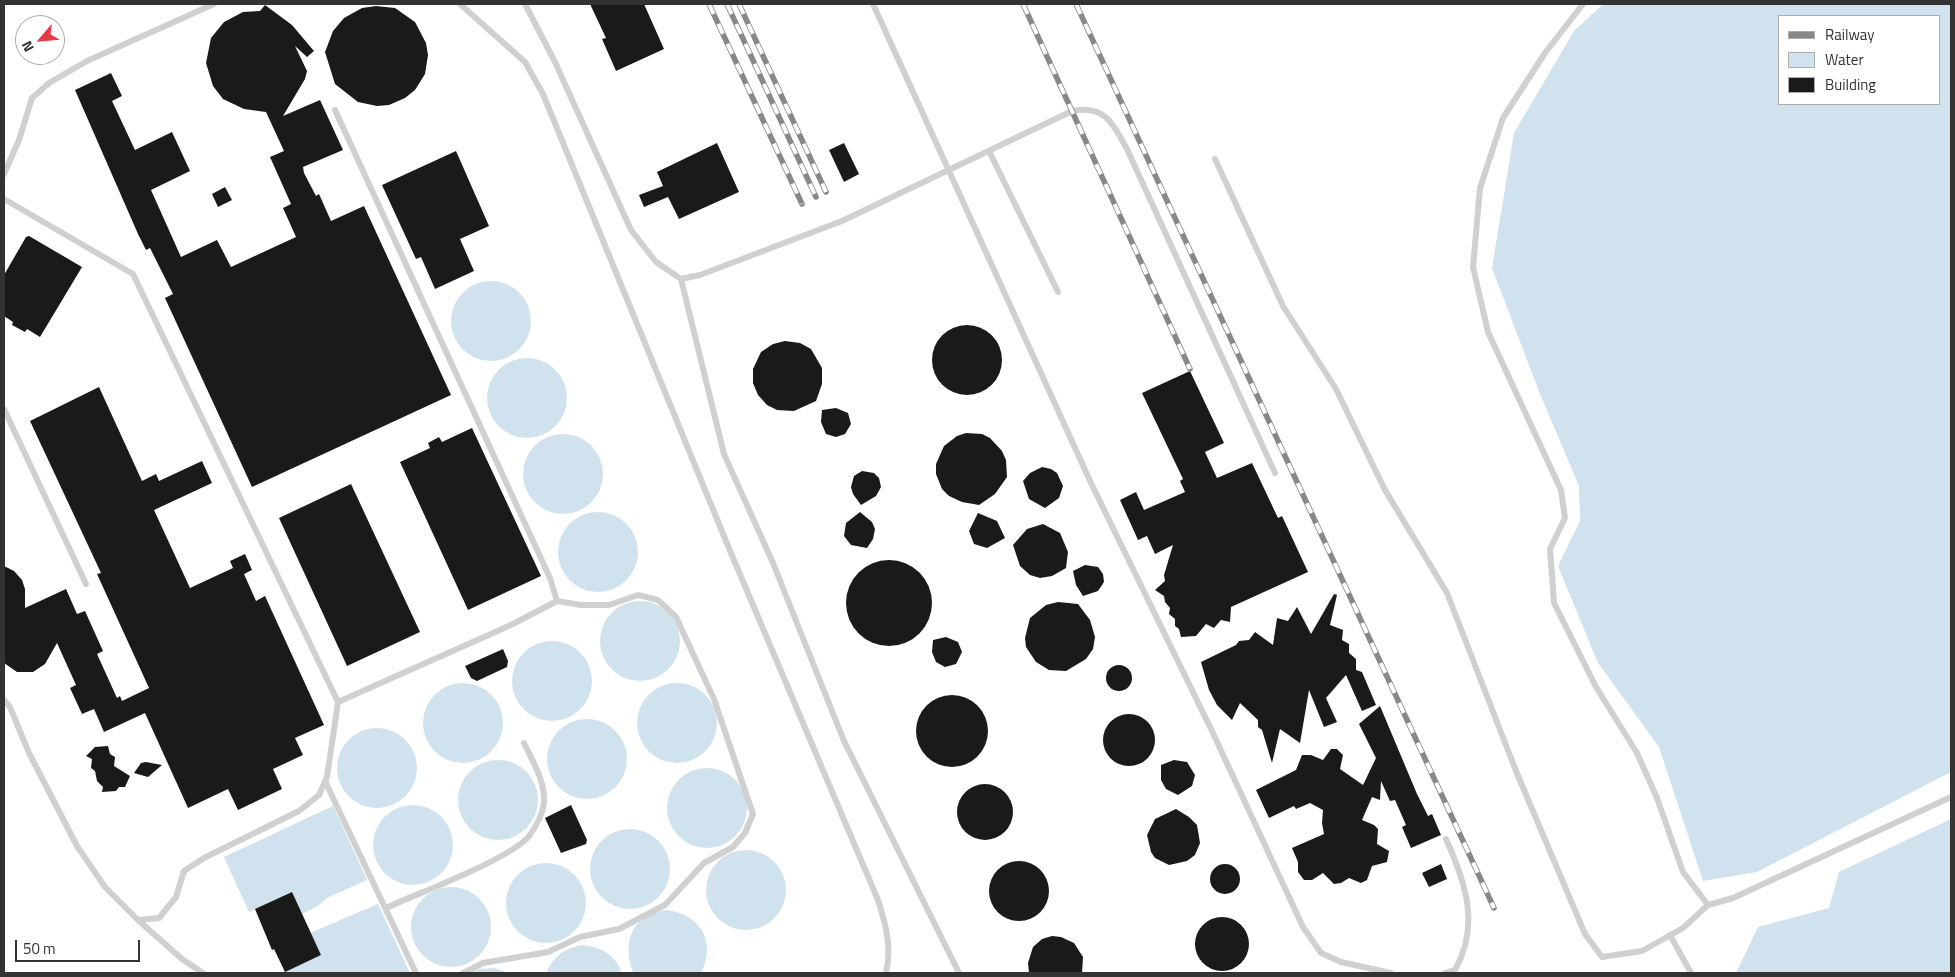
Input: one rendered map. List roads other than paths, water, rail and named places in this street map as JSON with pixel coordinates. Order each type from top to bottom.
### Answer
[{"type":"lane","points":[[4,174],[19,140],[32,98],[49,83],[87,61],[214,4]]},
{"type":"lane","points":[[460,4],[525,62],[543,94],[728,546],[878,900],[886,926],[889,949],[886,973]]},
{"type":"lane","points":[[525,4],[555,62],[630,230],[656,262],[681,279],[724,454],[772,562],[844,741],[959,973]]},
{"type":"lane","points":[[872,4],[1091,483],[1211,730],[1303,927],[1321,953],[1341,962],[1391,973]]},
{"type":"lane","points":[[1583,4],[1545,53],[1503,118],[1480,188],[1473,267],[1488,332],[1561,490],[1565,518],[1550,549],[1554,603],[1596,687],[1637,753],[1684,872],[1708,905]]},
{"type":"lane","points":[[681,279],[700,275],[842,221],[1072,111],[1087,108],[1099,112],[1113,124],[1127,149],[1275,473]]},
{"type":"lane","points":[[335,110],[550,578],[557,601]]},
{"type":"lane","points":[[989,151],[1058,292]]},
{"type":"lane","points":[[1216,159],[1283,306],[1336,389],[1385,490],[1447,593],[1516,771],[1585,934],[1602,958],[1642,951],[1683,928],[1708,905],[1734,898],[1951,797]]},
{"type":"lane","points":[[4,199],[133,274],[338,702],[325,781],[319,795],[300,811],[204,858],[184,871],[176,897],[159,918],[138,920]]},
{"type":"lane","points":[[4,409],[86,584]]},
{"type":"lane","points":[[338,702],[511,625],[557,601],[581,605],[609,606],[638,595],[658,600],[676,617],[714,699],[753,814],[745,833],[733,848],[704,863],[664,905],[618,929],[580,937],[548,952],[483,963],[462,973]]},
{"type":"lane","points":[[4,700],[10,707],[29,753],[77,846],[106,887],[138,920],[182,959],[204,973]]},
{"type":"lane","points":[[386,908],[477,867],[509,851],[529,837],[539,819],[545,801],[539,774],[524,743]]},
{"type":"lane","points":[[325,781],[416,973]]},
{"type":"lane","points":[[1445,973],[1454,972],[1464,954],[1468,904],[1459,867],[1446,839]]},
{"type":"lane","points":[[1670,935],[1691,973]]},
{"type":"water","points":[[1603,4],[1951,4],[1951,772],[1757,872],[1703,881],[1659,747],[1598,663],[1558,566],[1580,521],[1579,486],[1540,394],[1492,268],[1514,133],[1574,31]]},
{"type":"water","points":[[491,281],[506,284],[519,293],[528,306],[531,321],[528,336],[519,349],[506,358],[491,361],[476,358],[463,349],[454,336],[451,321],[454,306],[463,293],[476,284]]},
{"type":"water","points":[[527,358],[542,361],[555,370],[564,383],[567,398],[564,413],[555,426],[542,435],[527,438],[512,435],[499,426],[490,413],[487,398],[490,383],[499,370],[512,361]]},
{"type":"water","points":[[555,434],[571,434],[585,440],[597,452],[603,466],[603,482],[597,496],[585,508],[571,514],[555,514],[541,508],[529,496],[523,482],[523,466],[529,452],[541,440]]},
{"type":"water","points":[[598,512],[613,515],[626,524],[635,537],[638,552],[635,567],[626,580],[613,589],[598,592],[583,589],[570,580],[561,567],[558,552],[561,537],[570,524],[583,515]]},
{"type":"water","points":[[632,601],[648,601],[662,607],[674,619],[680,633],[680,649],[674,663],[662,675],[648,681],[632,681],[618,675],[606,663],[600,649],[600,633],[606,619],[618,607]]},
{"type":"water","points":[[544,641],[560,641],[574,647],[586,659],[592,673],[592,689],[586,703],[574,715],[560,721],[544,721],[530,715],[518,703],[512,689],[512,673],[518,659],[530,647]]},
{"type":"water","points":[[463,683],[478,686],[491,695],[500,708],[503,723],[500,738],[491,751],[478,760],[463,763],[448,760],[435,751],[426,738],[423,723],[426,708],[435,695],[448,686]]},
{"type":"water","points":[[677,683],[692,686],[705,695],[714,708],[717,723],[714,738],[705,751],[692,760],[677,763],[662,760],[649,751],[640,738],[637,723],[640,708],[649,695],[662,686]]},
{"type":"water","points":[[587,719],[602,722],[615,731],[624,744],[627,759],[624,774],[615,787],[602,796],[587,799],[572,796],[559,787],[550,774],[547,759],[550,744],[559,731],[572,722]]},
{"type":"water","points":[[377,728],[392,731],[405,740],[414,753],[417,768],[414,783],[405,796],[392,805],[377,808],[362,805],[349,796],[340,783],[337,768],[340,753],[349,740],[362,731]]},
{"type":"water","points":[[490,760],[506,760],[527,771],[538,792],[538,808],[527,829],[506,840],[490,840],[476,834],[464,822],[458,808],[458,792],[464,778],[476,766]]},
{"type":"water","points":[[707,768],[722,771],[735,780],[744,793],[747,808],[744,823],[735,836],[722,845],[707,848],[692,845],[679,836],[670,823],[667,808],[670,793],[679,780],[692,771]]},
{"type":"water","points":[[413,805],[428,808],[441,817],[450,830],[453,845],[450,860],[441,873],[428,882],[413,885],[398,882],[385,873],[376,860],[373,845],[376,830],[385,817],[398,808]]},
{"type":"water","points":[[333,806],[367,880],[327,898],[318,906],[302,914],[292,892],[249,912],[224,857]]},
{"type":"water","points":[[1951,819],[1951,973],[1736,973],[1758,927],[1829,908],[1839,872]]},
{"type":"water","points":[[622,829],[638,829],[652,835],[664,847],[670,861],[670,877],[664,891],[652,903],[638,909],[622,909],[608,903],[596,891],[590,877],[590,861],[596,847],[608,835]]},
{"type":"water","points":[[746,850],[761,853],[774,862],[783,875],[786,890],[783,905],[774,918],[761,927],[746,930],[731,927],[718,918],[709,905],[706,890],[709,875],[718,862],[731,853]]},
{"type":"water","points":[[546,863],[561,866],[574,875],[583,888],[586,903],[583,918],[574,931],[561,940],[546,943],[531,940],[518,931],[509,918],[506,903],[509,888],[518,875],[531,866]]},
{"type":"water","points":[[451,887],[466,890],[479,899],[488,912],[491,927],[488,942],[479,955],[466,964],[451,967],[436,964],[423,955],[414,942],[411,927],[414,912],[423,899],[436,890]]},
{"type":"water","points":[[378,904],[410,973],[281,973],[321,955],[310,933]]},
{"type":"water","points":[[665,910],[677,912],[688,917],[702,931],[706,940],[707,950],[701,973],[633,972],[629,951],[629,941],[632,932],[644,918]]},
{"type":"water","points":[[582,945],[601,950],[611,956],[622,973],[546,973],[552,962],[560,954],[570,948]]},
{"type":"water","points":[[494,968],[509,973],[469,973],[479,969]]},
{"type":"railway","points":[[709,4],[802,204]]},
{"type":"railway","points":[[727,4],[816,197]]},
{"type":"railway","points":[[739,4],[826,192]]},
{"type":"railway","points":[[1023,4],[1190,369]]},
{"type":"railway","points":[[1076,4],[1494,908]]}]
